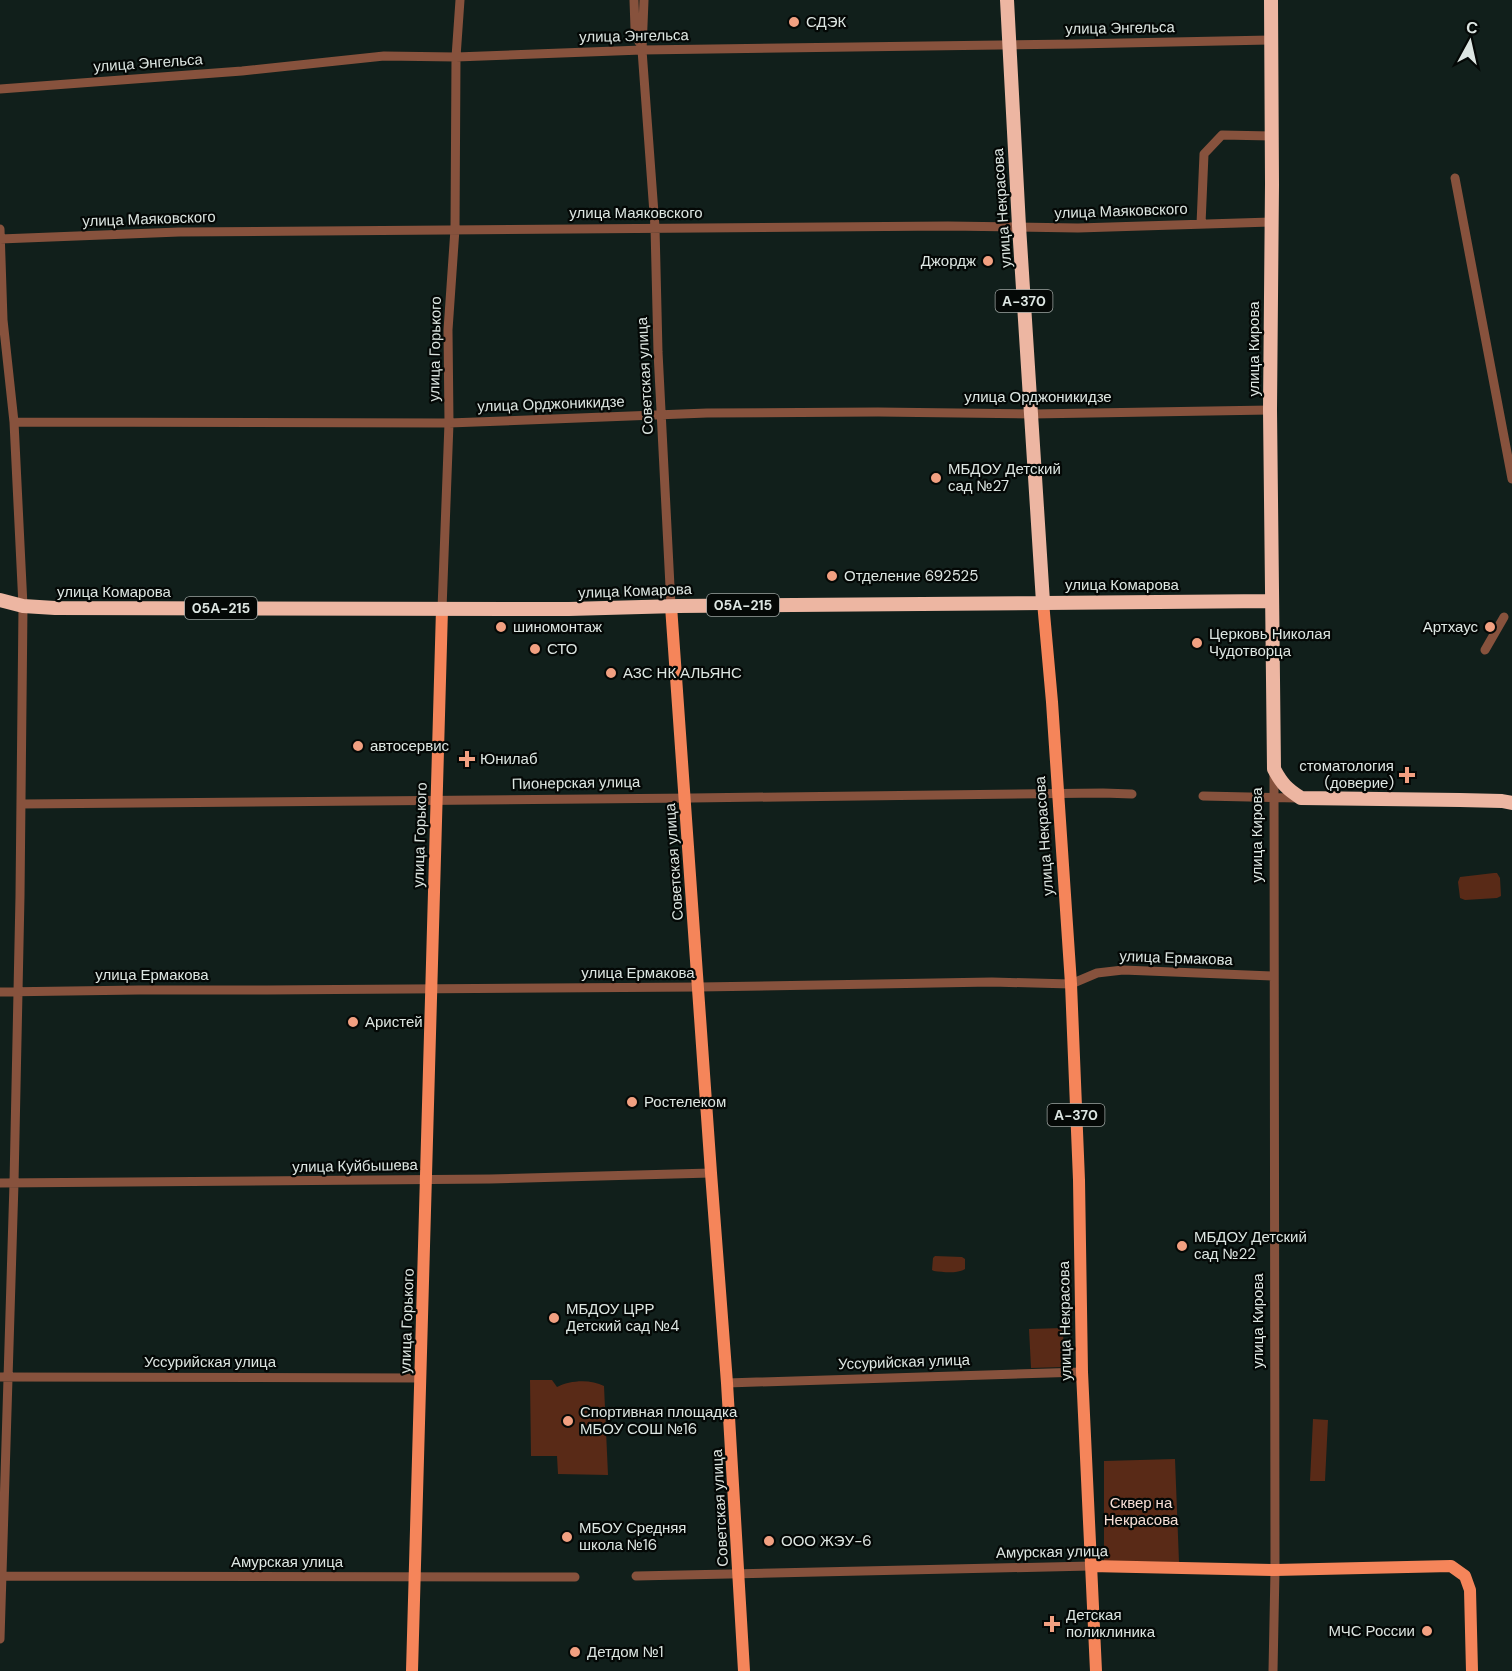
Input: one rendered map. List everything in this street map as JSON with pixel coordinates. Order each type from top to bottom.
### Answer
[{"type":"highway","name":"улица Некрасова","points":[[1007,0],[1043,602]]},
{"type":"highway","name":"улица Кирова","points":[[1271,0],[1270,410],[1274,769]]},
{"type":"highway","name":"улица Комарова","points":[[0,600],[23,606],[55,608],[150,609],[569,609],[671,606],[1272,601]]},
{"type":"highway","points":[[1274,769],[1281,783],[1301,798],[1512,803]]},
{"type":"main road","name":"улица Некрасова","points":[[1043,602],[1071,984],[1079,1180],[1082,1372],[1096,1671]]},
{"type":"main road","name":"Советская улица","points":[[671,606],[727,1383],[744,1671]]},
{"type":"main road","name":"улица Горького","points":[[412,1671],[442,609]]},
{"type":"main road","name":"Амурская улица","points":[[1091,1566],[1275,1570],[1451,1566],[1465,1576],[1470,1590],[1472,1671]]},
{"type":"street","name":"улица Горького","points":[[442,609],[449,423],[448,330],[455,229],[456,57],[460,0]]},
{"type":"street","name":"Советская улица","points":[[634,0],[635,28],[642,50]]},
{"type":"street","name":"Советская улица","points":[[644,0],[642,50],[655,227],[658,352],[671,606]]},
{"type":"street","name":"улица Энгельса","points":[[0,88],[242,71],[384,56],[456,57],[642,50],[1270,40]]},
{"type":"street","points":[[1202,224],[1204,154],[1222,135],[1272,136]]},
{"type":"street","points":[[1455,178],[1512,479]]},
{"type":"street","name":"улица Маяковского","points":[[0,236],[655,227],[1019,226],[1078,228],[1272,222]]},
{"type":"street","points":[[0,236],[3,320],[14,422],[23,606],[14,1183],[4,1377],[0,1640]]},
{"type":"street","name":"улица Орджоникидзе","points":[[14,422],[449,423],[662,414],[856,412],[1032,414],[1270,410]]},
{"type":"street","points":[[1485,650],[1504,617]]},
{"type":"street","name":"улица Кирова","points":[[1273,1671],[1275,1570],[1274,769]]},
{"type":"street","name":"Пионерская улица","points":[[21,804],[1132,794]]},
{"type":"street","points":[[1203,796],[1301,798]]},
{"type":"street","name":"улица Ермакова","points":[[0,992],[699,987],[992,982],[1071,984],[1097,973],[1123,970],[1273,976]]},
{"type":"street","name":"улица Куйбышева","points":[[0,1183],[427,1180],[711,1173]]},
{"type":"street","name":"Уссурийская улица","points":[[727,1383],[1082,1372]]},
{"type":"street","name":"Уссурийская улица","points":[[4,1377],[420,1378]]},
{"type":"street","name":"Амурская улица","points":[[636,1576],[1091,1566]]},
{"type":"street","name":"Амурская улица","points":[[1,1576],[574,1577]]},
{"type":"green space","points":[[1497,873],[1500,878],[1501,896],[1465,900],[1460,898],[1458,882],[1460,877]]},
{"type":"green space","points":[[935,1256],[962,1257],[965,1259],[965,1269],[954,1272],[934,1271],[932,1270]]},
{"type":"green space","points":[[1063,1328],[1064,1367],[1031,1368],[1029,1329]]},
{"type":"green space","name":"Спортивная площадка МБОУ СОШ №16","points":[[530,1380],[552,1380],[557,1387],[580,1381],[604,1386],[608,1475],[558,1474],[557,1456],[531,1456]]},
{"type":"green space","points":[[1313,1419],[1328,1420],[1325,1481],[1310,1481]]},
{"type":"green space","name":"Сквер на Некрасова","points":[[1175,1459],[1179,1562],[1104,1561],[1104,1461]]},
{"type":"place","name":"СДЭК","points":[[794,22]]},
{"type":"place","name":"Джордж","points":[[988,261]]},
{"type":"place","name":"МБДОУ Детский сад №27","points":[[936,478]]},
{"type":"place","name":"Отделение 692525","points":[[832,576]]},
{"type":"place","name":"шиномонтаж","points":[[501,627]]},
{"type":"place","name":"Артхаус","points":[[1490,627]]},
{"type":"place","name":"Церковь Николая Чудотворца","points":[[1197,643]]},
{"type":"place","name":"СТО","points":[[535,649]]},
{"type":"place","name":"АЗС НК АЛЬЯНС","points":[[611,673]]},
{"type":"place","name":"автосервис","points":[[358,746]]},
{"type":"place","name":"Юнилаб","points":[[467,759]]},
{"type":"place","name":"стоматология (доверие)","points":[[1407,775]]},
{"type":"place","name":"Аристей","points":[[353,1022]]},
{"type":"place","name":"Ростелеком","points":[[632,1102]]},
{"type":"place","name":"МБДОУ Детский сад №22","points":[[1182,1246]]},
{"type":"place","name":"МБДОУ ЦРР Детский сад №4","points":[[554,1318]]},
{"type":"place","name":"Спортивная площадка МБОУ СОШ №16","points":[[568,1421]]},
{"type":"place","name":"МБОУ Средняя школа №16","points":[[567,1537]]},
{"type":"place","name":"ООО ЖЭУ-6","points":[[769,1541]]},
{"type":"place","name":"Детская поликлиника","points":[[1052,1624]]},
{"type":"place","name":"МЧС России","points":[[1427,1631]]},
{"type":"place","name":"Детдом №1","points":[[575,1652]]}]
